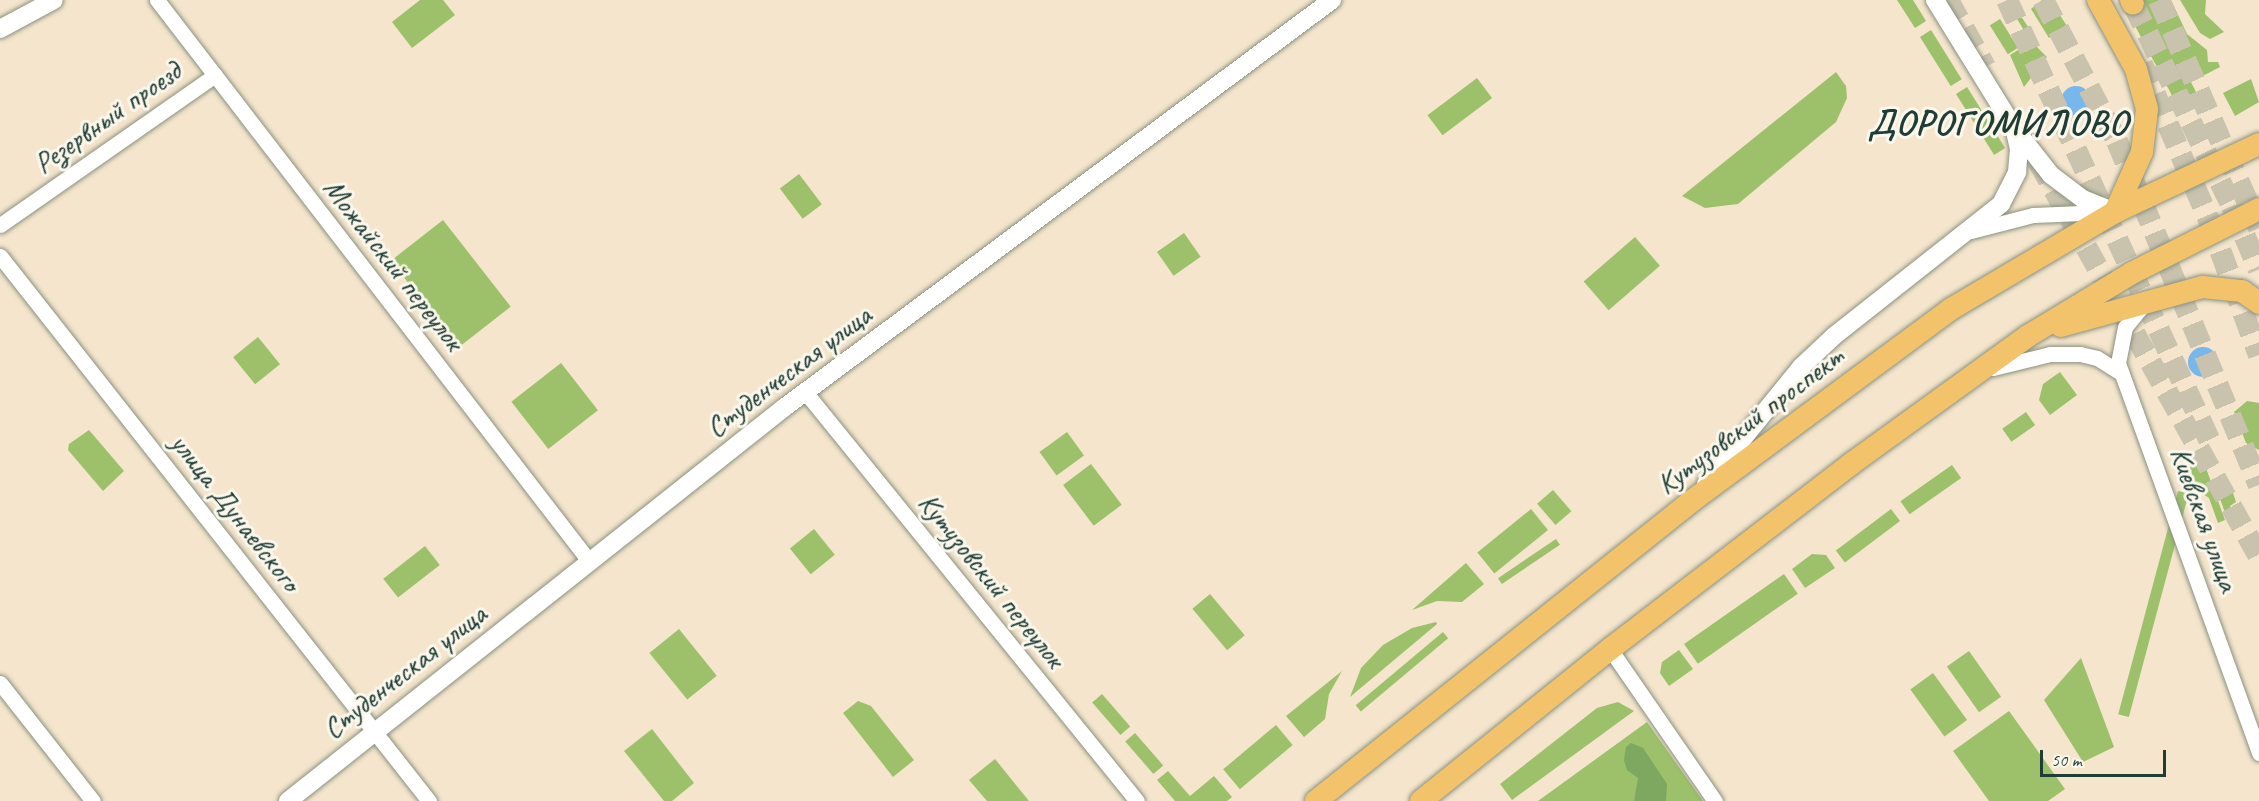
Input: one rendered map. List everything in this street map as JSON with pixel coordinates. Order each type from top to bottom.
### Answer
[{"type":"main road","points":[[2093,0],[2103,10],[2136,69],[2147,109],[2142,152],[2115,212]]},
{"type":"main road","name":"Кутузовский проспект","points":[[1316,801],[1693,500],[1951,309],[2115,212],[2259,144]]},
{"type":"main road","points":[[1421,801],[1610,649],[1851,464],[2028,336],[2133,273],[2259,209]]},
{"type":"main road","points":[[2028,336],[2149,300],[2203,287],[2224,287],[2242,291],[2259,303]]},
{"type":"street","points":[[0,29],[54,0]]},
{"type":"street","name":"Можайский переулок","points":[[157,0],[589,561]]},
{"type":"street","name":"Студенческая улица","points":[[288,801],[589,561],[806,393],[1332,0]]},
{"type":"street","points":[[1935,0],[2014,128],[2064,187],[2115,212]]},
{"type":"street","name":"Резервный проезд","points":[[0,225],[215,75]]},
{"type":"street","points":[[1693,500],[1801,367],[1834,336],[2001,204],[2012,187],[2020,158],[2014,128]]},
{"type":"street","points":[[1965,233],[2033,215],[2076,210],[2115,212]]},
{"type":"street","name":"улица Дунаевского","points":[[0,256],[429,801]]},
{"type":"street","name":"Киевская улица","points":[[2149,300],[2125,327],[2118,344],[2121,373],[2259,753]]},
{"type":"street","points":[[1978,372],[2018,360],[2080,354],[2097,358],[2121,373]]},
{"type":"street","name":"Кутузовский переулок","points":[[806,393],[1137,801]]},
{"type":"street","points":[[1610,649],[1715,801]]},
{"type":"street","points":[[0,683],[93,801]]},
{"type":"green space","points":[[420,0],[443,0],[455,15],[412,48],[392,22]]},
{"type":"green space","points":[[1897,0],[1913,0],[1926,21],[1915,28]]},
{"type":"green space","points":[[2042,0],[2050,0],[2067,26],[2049,38],[2031,9]]},
{"type":"green space","points":[[2140,0],[2171,0],[2187,34],[2207,50],[2208,62],[2218,62],[2220,67],[2191,82],[2196,92],[2176,103],[2125,7]]},
{"type":"green space","points":[[2180,0],[2206,0],[2205,14],[2224,32],[2210,39],[2200,33]]},
{"type":"green space","points":[[2015,7],[2038,42],[2035,45],[2047,57],[2024,87],[2010,55],[2031,42],[2011,9]]},
{"type":"green space","points":[[2000,19],[2018,48],[2008,54],[1990,25]]},
{"type":"green space","points":[[1931,30],[1962,79],[1951,86],[1920,37]]},
{"type":"green space","points":[[1836,72],[1846,86],[1847,98],[1836,122],[1738,204],[1705,208],[1682,196]]},
{"type":"green space","points":[[1477,78],[1492,98],[1443,135],[1427,115]]},
{"type":"green space","points":[[2251,79],[2259,102],[2235,116],[2223,93]]},
{"type":"green space","points":[[1967,87],[2005,148],[1994,155],[1956,94]]},
{"type":"green space","points":[[799,174],[822,204],[803,219],[780,188]]},
{"type":"green space","points":[[443,220],[511,307],[459,347],[391,261]]},
{"type":"green space","points":[[1184,233],[1201,257],[1174,276],[1157,252]]},
{"type":"green space","points":[[1635,237],[1660,266],[1609,310],[1584,282]]},
{"type":"green space","points":[[258,337],[280,364],[255,384],[233,357]]},
{"type":"green space","points":[[561,363],[598,410],[548,449],[511,402]]},
{"type":"green space","points":[[2060,372],[2077,395],[2050,415],[2039,400],[2043,384]]},
{"type":"green space","points":[[2247,401],[2259,403],[2259,450],[2246,443],[2234,412]]},
{"type":"green space","points":[[2026,412],[2035,425],[2011,442],[2002,429]]},
{"type":"green space","points":[[89,430],[124,471],[103,491],[68,450],[69,444]]},
{"type":"green space","points":[[1067,432],[1084,455],[1057,475],[1039,452]]},
{"type":"green space","points":[[2203,460],[2225,520],[2218,523],[2209,498],[2197,490],[2189,465]]},
{"type":"green space","points":[[1091,464],[1122,505],[1094,526],[1063,485]]},
{"type":"green space","points":[[1952,465],[1961,478],[1910,514],[1900,501]]},
{"type":"green space","points":[[2220,479],[2224,491],[2232,490],[2236,502],[2230,506],[2234,518],[2228,521],[2214,482]]},
{"type":"green space","points":[[1553,490],[1571,511],[1556,525],[1537,504]]},
{"type":"green space","points":[[2178,491],[2189,494],[2129,717],[2118,714]]},
{"type":"green space","points":[[1531,509],[1548,530],[1494,573],[1477,552]]},
{"type":"green space","points":[[1891,509],[1900,521],[1845,563],[1836,551]]},
{"type":"green space","points":[[814,529],[835,555],[811,574],[790,549]]},
{"type":"green space","points":[[1556,539],[1560,545],[1502,584],[1498,578]]},
{"type":"green space","points":[[425,546],[440,565],[398,598],[383,579]]},
{"type":"green space","points":[[1812,554],[1826,555],[1835,568],[1805,588],[1792,569]]},
{"type":"green space","points":[[1466,563],[1484,584],[1462,602],[1437,601],[1412,610]]},
{"type":"green space","points":[[1784,574],[1798,594],[1698,664],[1684,644]]},
{"type":"green space","points":[[1210,594],[1245,635],[1227,650],[1192,609]]},
{"type":"green space","points":[[1436,622],[1437,624],[1350,697],[1361,668],[1383,645],[1412,628]]},
{"type":"green space","points":[[679,629],[717,676],[687,700],[649,653]]},
{"type":"green space","points":[[1443,632],[1448,638],[1361,711],[1356,705]]},
{"type":"green space","points":[[1679,650],[1693,669],[1669,686],[1660,673],[1662,662]]},
{"type":"green space","points":[[1969,651],[2001,697],[1979,712],[1947,666]]},
{"type":"green space","points":[[2081,658],[2114,747],[2083,762],[2044,700]]},
{"type":"green space","points":[[1342,671],[1329,694],[1325,719],[1304,737],[1286,716]]},
{"type":"green space","points":[[1933,673],[1967,720],[1944,736],[1910,689]]},
{"type":"green space","points":[[1102,694],[1130,726],[1120,735],[1092,703]]},
{"type":"green space","points":[[858,701],[871,706],[914,760],[893,777],[843,713]]},
{"type":"green space","points":[[1618,702],[1634,711],[1512,800],[1500,784],[1597,708]]},
{"type":"green space","points":[[2009,711],[2065,789],[2048,801],[1989,801],[1953,751]]},
{"type":"green space","points":[[1647,722],[1703,801],[1538,801]]},
{"type":"green space","points":[[1276,725],[1293,745],[1240,789],[1223,769]]},
{"type":"green space","points":[[652,729],[694,783],[672,801],[664,801],[624,751]]},
{"type":"green space","points":[[1135,733],[1163,765],[1153,774],[1125,742]]},
{"type":"green space","points":[[1631,743],[1643,748],[1667,784],[1666,801],[1634,801],[1638,778],[1627,770],[1624,760],[1626,747]]},
{"type":"green space","points":[[995,759],[1029,801],[987,801],[969,780]]},
{"type":"green space","points":[[1168,771],[1190,796],[1214,776],[1232,797],[1227,801],[1175,801],[1157,780]]},
{"type":"water","points":[[2076,86],[2087,90],[2091,101],[2087,112],[2076,116],[2065,112],[2061,101],[2065,90]]},
{"type":"water","points":[[2203,347],[2214,351],[2218,362],[2214,373],[2203,377],[2192,373],[2188,362],[2192,351]]},
{"type":"tunnel","points":[[1948,0],[1985,67]]},
{"type":"tunnel","points":[[2007,0],[2212,445]]},
{"type":"tunnel","points":[[2043,0],[2117,141],[2259,485]]},
{"type":"tunnel","points":[[2159,0],[2259,228]]},
{"type":"tunnel","points":[[2133,4],[2232,206],[2259,270]]},
{"type":"tunnel","points":[[2142,64],[2209,220],[2259,355]]},
{"type":"tunnel","points":[[2038,161],[2259,557]]},
{"type":"district","name":"ДОРОГОМИЛОВО","points":[[1998,123]]}]
